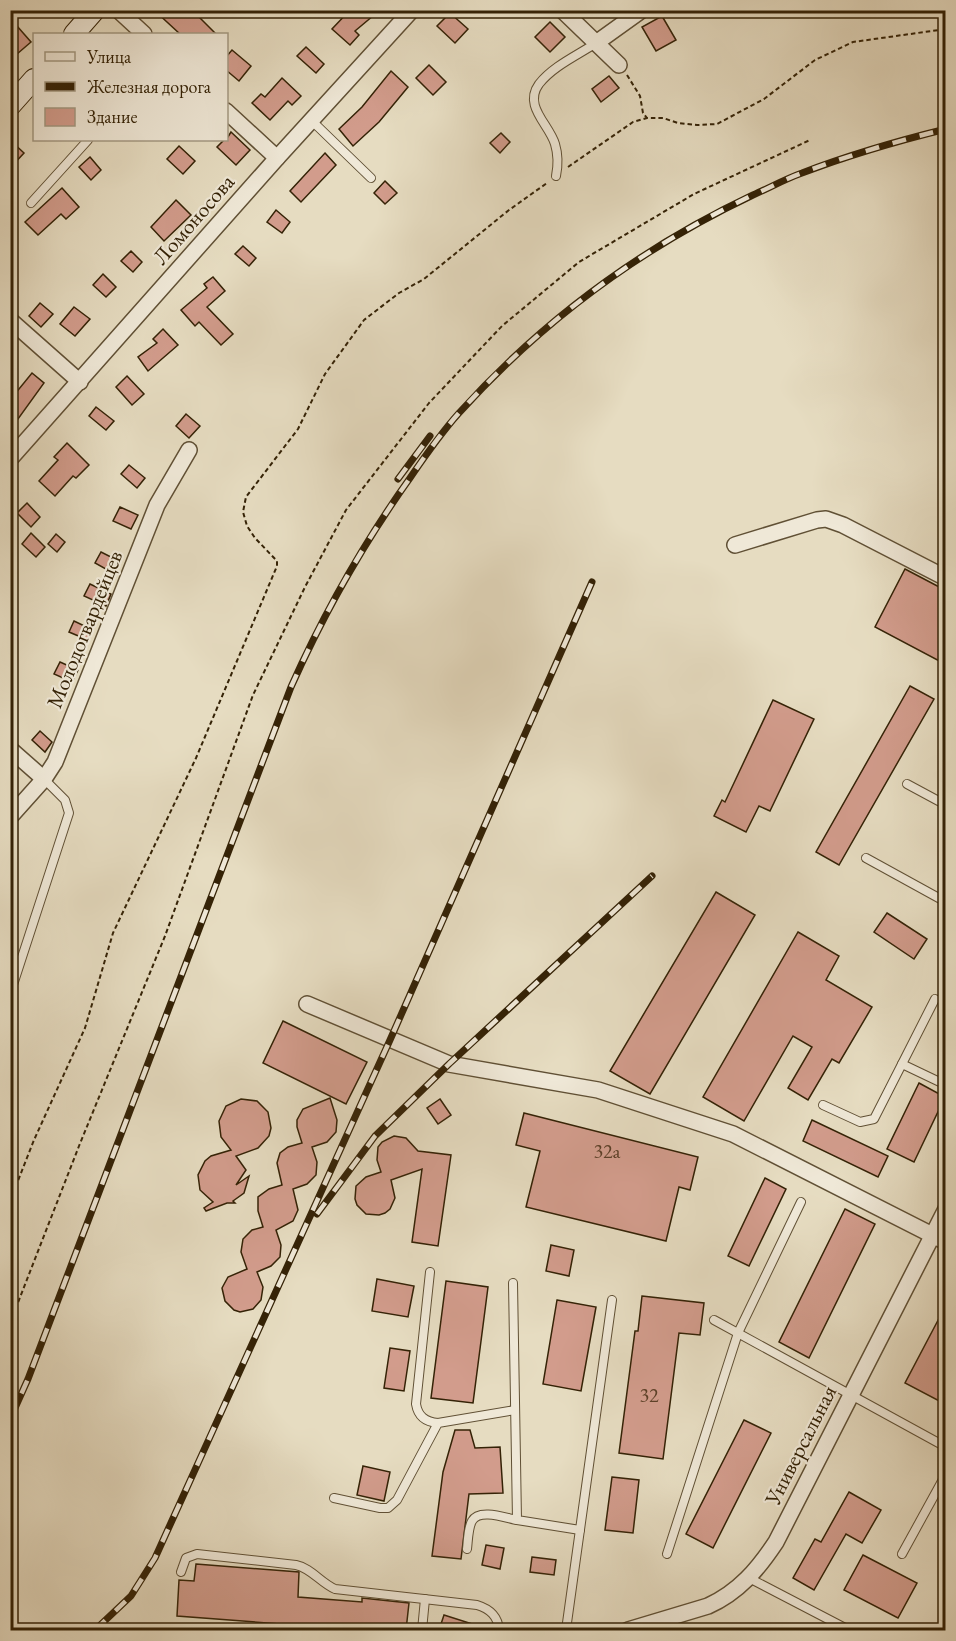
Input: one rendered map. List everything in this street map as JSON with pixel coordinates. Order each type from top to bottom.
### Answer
[{"type":"main road","points":[[75,33],[95,10]]},
{"type":"main road","points":[[10,105],[33,80]]},
{"type":"street","points":[[118,10],[143,33]]},
{"type":"street","name":"Ломоносова","points":[[10,459],[277,158],[412,10]]},
{"type":"street","points":[[562,10],[620,65]]},
{"type":"street","points":[[596,43],[642,10]]},
{"type":"street","points":[[228,113],[277,158]]},
{"type":"street","points":[[10,320],[80,382]]},
{"type":"street","name":"Молодогвардейцев","points":[[10,817],[55,762],[157,505],[189,450]]},
{"type":"street","points":[[735,545],[807,522],[826,519],[843,525],[945,578]]},
{"type":"street","points":[[10,749],[44,778]]},
{"type":"street","points":[[307,1004],[449,1064],[597,1090],[733,1134],[939,1239]]},
{"type":"street","name":"Универсальная","points":[[628,1630],[708,1606],[730,1594],[749,1578],[776,1542],[851,1395],[939,1239],[945,1209]]},
{"type":"lane","points":[[556,176],[558,166],[555,143],[536,110],[534,95],[539,85],[550,74],[596,43]]},
{"type":"lane","points":[[312,120],[371,178]]},
{"type":"lane","points":[[31,203],[87,141]]},
{"type":"lane","points":[[10,994],[69,813],[65,800],[44,778]]},
{"type":"lane","points":[[907,784],[945,805]]},
{"type":"lane","points":[[866,858],[945,902]]},
{"type":"lane","points":[[823,1105],[860,1122],[874,1119],[935,999]]},
{"type":"lane","points":[[902,1064],[945,1085]]},
{"type":"lane","points":[[666,1554],[738,1333],[801,1202]]},
{"type":"lane","points":[[430,1272],[416,1404],[422,1417],[431,1423],[438,1423],[515,1410]]},
{"type":"lane","points":[[513,1282],[517,1520]]},
{"type":"lane","points":[[566,1630],[612,1300]]},
{"type":"lane","points":[[714,1320],[945,1447]]},
{"type":"lane","points":[[334,1498],[380,1508],[390,1507],[397,1500],[438,1423]]},
{"type":"lane","points":[[902,1554],[945,1474]]},
{"type":"lane","points":[[467,1549],[471,1522],[479,1515],[580,1530]]},
{"type":"lane","points":[[181,1572],[186,1558],[197,1554],[296,1565],[306,1568],[334,1589],[482,1607],[496,1617],[499,1630]]},
{"type":"lane","points":[[749,1578],[849,1630]]},
{"type":"lane","points":[[422,1630],[425,1599]]},
{"type":"path","points":[[10,1201],[34,1140],[85,1028],[112,933],[196,758],[277,566],[277,561],[255,538],[247,525],[243,512],[246,497],[298,429],[325,374],[364,320],[399,293],[424,279],[509,210],[633,122],[647,118],[663,118],[678,123],[697,125],[717,123],[764,99],[815,60],[853,42],[945,29]]},
{"type":"path","points":[[620,65],[640,96],[643,113],[647,118]]},
{"type":"path","points":[[10,1323],[165,936],[253,695],[305,587],[346,510],[429,403],[502,326],[579,262],[694,194],[810,140]]},
{"type":"building","points":[[154,10],[192,10],[215,33],[179,33]]},
{"type":"building","points":[[350,10],[380,10],[355,31],[359,35],[350,45],[332,29]]},
{"type":"building","points":[[450,13],[468,29],[455,43],[437,26]]},
{"type":"building","points":[[662,16],[676,40],[656,51],[642,27]]},
{"type":"building","points":[[550,22],[565,37],[550,52],[535,37]]},
{"type":"building","points":[[17,26],[31,42],[17,54],[10,46],[10,32]]},
{"type":"building","points":[[306,47],[324,64],[316,73],[297,56]]},
{"type":"building","points":[[232,50],[251,66],[239,81],[228,72],[228,55]]},
{"type":"building","points":[[429,65],[446,82],[433,95],[416,78]]},
{"type":"building","points":[[391,71],[408,87],[379,122],[353,146],[339,129],[362,107]]},
{"type":"building","points":[[609,76],[619,88],[601,102],[592,89]]},
{"type":"building","points":[[282,78],[301,96],[292,105],[288,101],[270,120],[252,103],[261,94],[265,97]]},
{"type":"building","points":[[231,132],[250,150],[236,165],[217,147],[223,141],[228,141]]},
{"type":"building","points":[[501,133],[510,142],[500,153],[490,143]]},
{"type":"building","points":[[10,140],[24,153],[10,168]]},
{"type":"building","points":[[179,146],[195,161],[183,174],[167,159]]},
{"type":"building","points":[[325,153],[336,165],[301,202],[290,191]]},
{"type":"building","points":[[90,157],[101,170],[91,180],[79,167]]},
{"type":"building","points":[[385,181],[397,193],[385,204],[374,193]]},
{"type":"building","points":[[62,188],[79,207],[66,219],[61,214],[38,235],[25,222]]},
{"type":"building","points":[[176,200],[191,215],[164,241],[151,227]]},
{"type":"building","points":[[276,210],[290,222],[282,233],[267,222]]},
{"type":"building","points":[[243,246],[256,258],[249,266],[235,254]]},
{"type":"building","points":[[131,251],[142,262],[133,272],[121,261]]},
{"type":"building","points":[[103,274],[116,287],[106,297],[93,285]]},
{"type":"building","points":[[213,277],[225,291],[207,307],[233,334],[221,345],[199,322],[195,326],[181,310],[207,288],[204,284]]},
{"type":"building","points":[[40,303],[53,314],[41,327],[29,316]]},
{"type":"building","points":[[74,307],[90,319],[75,336],[60,324]]},
{"type":"building","points":[[163,329],[178,345],[148,371],[138,357],[157,343],[153,339]]},
{"type":"building","points":[[32,373],[44,383],[18,419],[10,413],[10,400]]},
{"type":"building","points":[[127,376],[144,394],[132,405],[116,387]]},
{"type":"building","points":[[96,407],[114,421],[106,430],[89,416]]},
{"type":"building","points":[[186,414],[200,426],[189,438],[176,426]]},
{"type":"building","points":[[67,443],[89,465],[76,478],[73,476],[55,496],[39,481],[58,460],[54,457]]},
{"type":"building","points":[[129,465],[145,478],[137,488],[121,474]]},
{"type":"building","points":[[27,503],[40,517],[31,527],[17,513]]},
{"type":"building","points":[[120,507],[138,515],[131,529],[113,521]]},
{"type":"building","points":[[31,533],[45,547],[36,557],[22,544]]},
{"type":"building","points":[[56,534],[65,542],[57,552],[48,544]]},
{"type":"building","points":[[101,552],[119,561],[113,573],[95,563]]},
{"type":"building","points":[[905,569],[945,590],[945,664],[875,627]]},
{"type":"building","points":[[90,584],[111,594],[106,606],[84,596]]},
{"type":"building","points":[[74,621],[93,630],[88,640],[69,632]]},
{"type":"building","points":[[60,662],[78,670],[72,682],[54,674]]},
{"type":"building","points":[[910,686],[934,699],[839,865],[816,852]]},
{"type":"building","points":[[773,700],[814,719],[770,811],[759,806],[746,832],[714,816],[722,800],[725,802]]},
{"type":"building","points":[[40,731],[52,742],[45,752],[32,740]]},
{"type":"building","points":[[716,892],[755,915],[650,1094],[610,1071]]},
{"type":"building","points":[[887,913],[927,939],[914,959],[874,932]]},
{"type":"building","points":[[798,932],[839,956],[826,980],[872,1007],[839,1063],[832,1059],[808,1100],[788,1088],[812,1047],[793,1036],[744,1121],[703,1097]]},
{"type":"building","points":[[283,1021],[367,1062],[346,1104],[263,1063]]},
{"type":"building","points":[[919,1083],[945,1097],[914,1162],[887,1149]]},
{"type":"building","points":[[330,1098],[337,1120],[336,1132],[327,1142],[312,1147],[317,1162],[316,1175],[307,1184],[293,1189],[298,1210],[293,1221],[276,1230],[281,1245],[280,1257],[271,1266],[257,1272],[263,1287],[261,1300],[253,1309],[240,1312],[234,1310],[225,1301],[222,1288],[228,1277],[247,1269],[241,1252],[243,1239],[252,1230],[263,1227],[258,1211],[258,1197],[269,1189],[282,1185],[277,1163],[280,1153],[288,1147],[302,1143],[297,1120],[303,1109]]},
{"type":"building","points":[[241,1099],[257,1101],[268,1112],[271,1128],[269,1136],[258,1148],[236,1156],[246,1170],[236,1185],[249,1176],[244,1193],[233,1201],[235,1203],[227,1203],[206,1211],[204,1208],[213,1202],[200,1190],[198,1175],[205,1161],[211,1156],[231,1150],[221,1137],[219,1121],[226,1106]]},
{"type":"building","points":[[440,1099],[451,1115],[438,1124],[427,1108]]},
{"type":"building","points":[[524,1113],[698,1157],[690,1190],[679,1187],[666,1241],[526,1207],[540,1151],[516,1145]]},
{"type":"building","points":[[812,1120],[888,1156],[878,1177],[803,1141]]},
{"type":"building","points":[[394,1136],[406,1138],[418,1151],[451,1155],[438,1246],[412,1242],[422,1169],[391,1180],[395,1198],[390,1209],[385,1213],[366,1214],[357,1205],[356,1186],[366,1177],[381,1172],[377,1160],[378,1147],[382,1142]]},
{"type":"building","points":[[765,1178],[786,1189],[749,1266],[728,1256]]},
{"type":"building","points":[[845,1209],[875,1224],[809,1358],[779,1342]]},
{"type":"building","points":[[551,1245],[574,1250],[569,1276],[546,1271]]},
{"type":"building","points":[[377,1279],[414,1286],[408,1317],[372,1311]]},
{"type":"building","points":[[446,1281],[488,1287],[473,1403],[431,1398]]},
{"type":"building","points":[[642,1296],[704,1303],[700,1335],[679,1333],[663,1459],[619,1453],[635,1331],[638,1331]]},
{"type":"building","points":[[557,1300],[596,1307],[581,1391],[543,1384]]},
{"type":"building","points":[[945,1307],[945,1404],[905,1383]]},
{"type":"building","points":[[390,1348],[410,1351],[404,1391],[384,1388]]},
{"type":"building","points":[[744,1420],[771,1433],[713,1548],[686,1534]]},
{"type":"building","points":[[455,1430],[470,1430],[475,1448],[500,1447],[503,1493],[469,1494],[461,1559],[432,1556],[443,1472]]},
{"type":"building","points":[[363,1466],[390,1472],[384,1501],[357,1495]]},
{"type":"building","points":[[612,1477],[639,1480],[633,1533],[605,1530]]},
{"type":"building","points":[[849,1492],[881,1510],[862,1543],[846,1534],[814,1590],[793,1578],[815,1539],[821,1542]]},
{"type":"building","points":[[486,1545],[504,1548],[500,1569],[482,1565]]},
{"type":"building","points":[[863,1555],[917,1583],[898,1618],[844,1590]]},
{"type":"building","points":[[532,1557],[556,1560],[554,1575],[530,1572]]},
{"type":"building","points":[[196,1564],[299,1572],[298,1597],[362,1602],[362,1598],[409,1603],[406,1630],[359,1630],[177,1616],[179,1580],[194,1581]]},
{"type":"building","points":[[444,1615],[485,1628],[485,1630],[439,1630]]},
{"type":"railway","points":[[10,1419],[28,1379],[291,687],[345,580],[376,528],[427,453],[459,413],[524,348],[595,289],[671,238],[796,175],[837,160],[946,129]]},
{"type":"railway","points":[[398,479],[430,436]]},
{"type":"railway","points":[[95,1630],[131,1596],[155,1558],[390,1040],[592,582]]},
{"type":"railway","points":[[317,1214],[375,1136],[449,1064],[652,876]]}]
